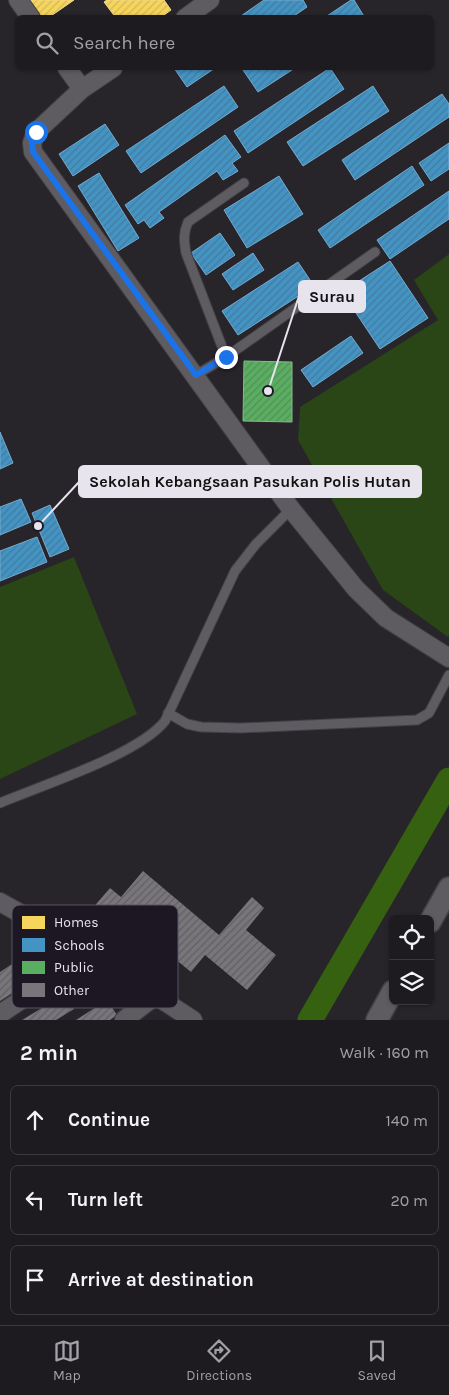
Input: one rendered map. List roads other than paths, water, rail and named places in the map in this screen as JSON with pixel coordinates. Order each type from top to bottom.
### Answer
[{"type":"street","points":[[18,0],[29,15]]},
{"type":"street","points":[[189,15],[210,0]]},
{"type":"street","points":[[68,70],[82,88]]},
{"type":"street","points":[[110,70],[82,88],[36,132],[32,143],[33,152],[291,509],[370,604],[386,618],[449,658]]},
{"type":"street","points":[[434,915],[449,888]]},
{"type":"street","points":[[0,902],[12,909]]},
{"type":"street","points":[[377,1020],[389,998]]},
{"type":"street","points":[[0,1014],[12,1006]]},
{"type":"street","points":[[124,1020],[140,1008]]},
{"type":"street","points":[[174,1008],[193,1020]]},
{"type":"lane","points":[[226,357],[186,253],[183,240],[184,230],[188,222],[244,183]]},
{"type":"lane","points":[[196,375],[226,357],[375,252]]},
{"type":"lane","points":[[0,803],[107,759],[156,733],[168,713],[235,571],[256,544],[291,509]]},
{"type":"lane","points":[[168,713],[187,724],[201,728],[417,720],[429,713],[449,675]]},
{"type":"waterway","points":[[310,1020],[449,780]]},
{"type":"place","name":"Surau","points":[[268,391]]},
{"type":"place","name":"Sekolah Kebangsaan Pasukan Polis Hutan","points":[[38,526]]}]
